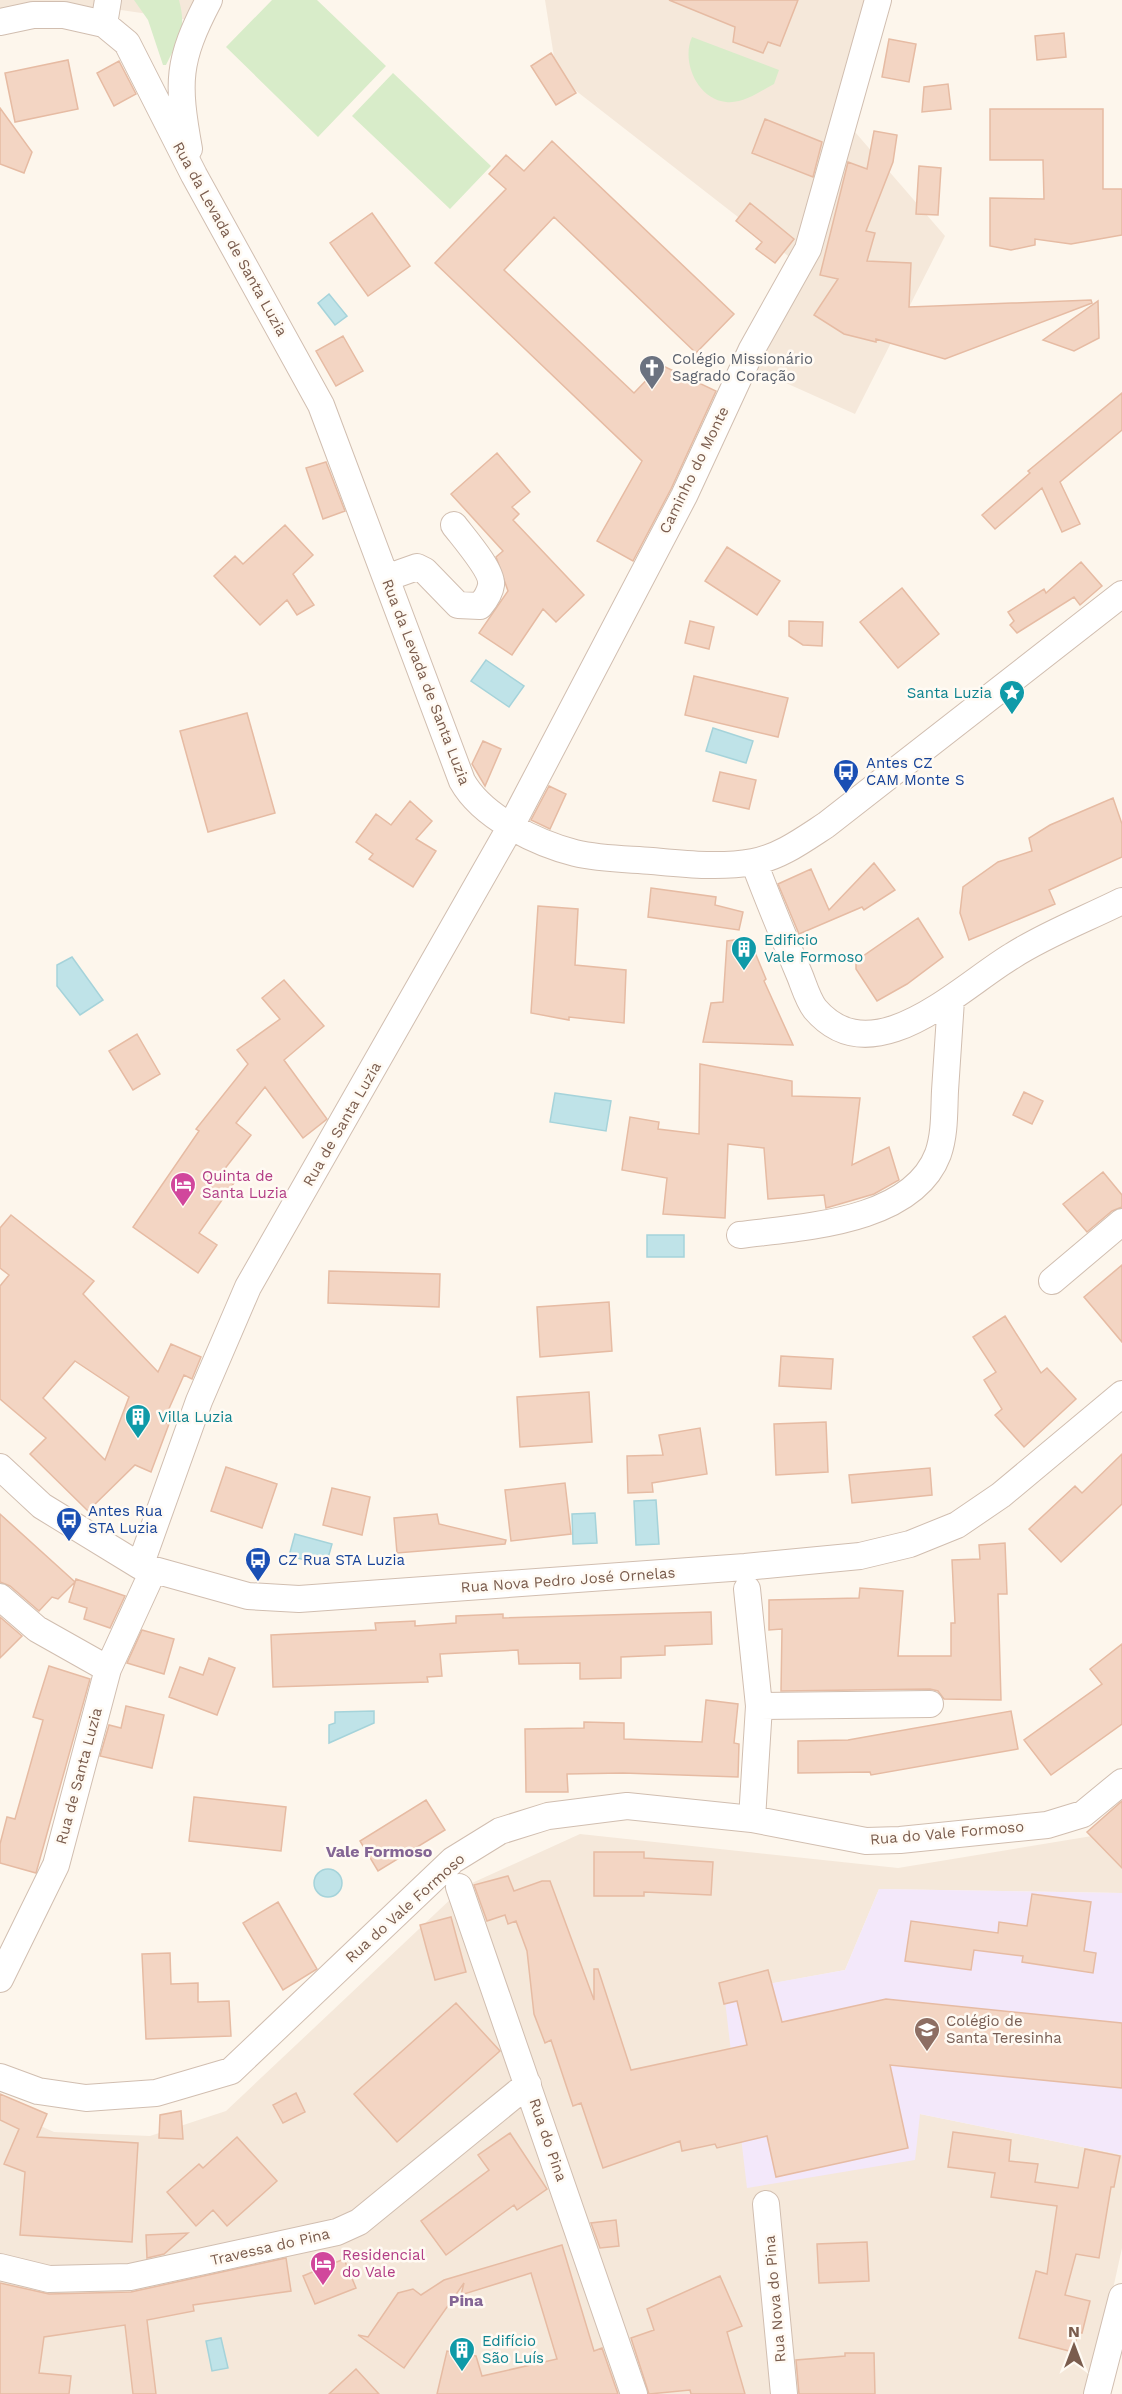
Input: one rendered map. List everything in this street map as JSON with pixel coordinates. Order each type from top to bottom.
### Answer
[{"type":"street","points":[[194,176],[182,106],[180,78],[195,27],[209,0]]},
{"type":"street","name":"Caminho do Monte","points":[[511,826],[684,496],[752,349],[808,249],[878,0]]},
{"type":"street","name":"Rua da Levada de Santa Luzia","points":[[0,22],[33,15],[106,12],[127,43],[194,176],[321,405],[462,781],[469,794],[511,826],[554,847],[578,854],[693,865],[754,862],[788,850],[826,825],[1122,594]]},
{"type":"street","points":[[386,578],[417,567],[425,571],[458,605],[480,606],[492,584],[489,574],[454,525]]},
{"type":"street","name":"Rua de Santa Luzia","points":[[0,1979],[56,1865],[108,1670],[146,1569],[199,1401],[248,1287],[511,826]]},
{"type":"street","points":[[754,862],[814,1008],[838,1029],[866,1035],[901,1028],[951,1000],[971,982],[1014,954],[1122,901]]},
{"type":"street","points":[[740,1235],[825,1225],[864,1213],[900,1198],[915,1186],[932,1167],[943,1134],[951,1000]]},
{"type":"street","points":[[1052,1281],[1122,1222]]},
{"type":"street","name":"Rua Nova Pedro José Ornelas","points":[[0,1467],[42,1506],[146,1569],[248,1596],[299,1599],[618,1578],[860,1556],[910,1544],[957,1525],[1001,1495],[1122,1394]]},
{"type":"street","points":[[747,1589],[759,1706],[752,1819]]},
{"type":"street","points":[[0,1597],[37,1629],[108,1670]]},
{"type":"street","points":[[759,1706],[930,1704]]},
{"type":"street","name":"Rua do Vale Formoso","points":[[0,2077],[38,2091],[86,2098],[156,2093],[231,2071],[453,1860],[500,1831],[548,1816],[627,1806],[752,1819],[866,1841],[911,1839],[1047,1825],[1083,1814],[1122,1782]]},
{"type":"street","name":"Rua do Pina","points":[[459,1887],[634,2394]]},
{"type":"street","name":"Travessa do Pina","points":[[0,2267],[49,2278],[130,2277],[337,2232],[359,2222],[498,2111],[528,2084]]},
{"type":"street","name":"Rua Nova do Pina","points":[[766,2204],[784,2394]]},
{"type":"street","points":[[1096,2394],[1113,2366],[1122,2297]]},
{"type":"shaded area","points":[[0,0],[213,0],[196,21],[121,10],[25,24],[0,32]]},
{"type":"shaded area","points":[[545,0],[884,0],[855,132],[945,236],[855,414],[755,369],[810,273],[557,76]]},
{"type":"shaded area","points":[[1122,1808],[1122,1893],[879,1889],[845,1970],[725,1992],[920,2114],[1122,2155],[1122,2248],[1090,2394],[646,2394],[472,1883],[580,1834],[898,1868],[1092,1836]]},
{"type":"shaded area","name":"Colégio de Santa Teresinha","points":[[879,1889],[1122,1893],[1122,2155],[920,2114],[915,2160],[747,2188],[724,1992],[845,1970]]},
{"type":"shaded area","points":[[454,1896],[622,2394],[0,2394],[0,2108],[54,2132],[150,2136],[226,2111]]},
{"type":"green space","points":[[134,0],[179,0],[182,27],[166,65],[163,65],[148,20]]},
{"type":"green space","points":[[272,0],[317,0],[386,66],[318,137],[226,47]]},
{"type":"green space","points":[[692,37],[779,70],[774,84],[752,96],[733,102],[716,99],[707,94],[694,77],[690,67],[689,47]]},
{"type":"green space","points":[[393,73],[491,166],[450,209],[352,116]]},
{"type":"water","points":[[329,294],[347,316],[335,325],[318,303]]},
{"type":"water","points":[[486,660],[524,686],[509,707],[471,681]]},
{"type":"water","points":[[713,728],[753,741],[746,763],[706,751]]},
{"type":"water","points":[[72,957],[103,1000],[80,1015],[57,986],[57,965]]},
{"type":"water","points":[[555,1093],[611,1101],[606,1131],[550,1122]]},
{"type":"water","points":[[647,1235],[684,1235],[684,1257],[647,1257]]},
{"type":"water","points":[[656,1500],[659,1544],[636,1545],[634,1501]]},
{"type":"water","points":[[595,1513],[597,1543],[573,1544],[572,1514]]},
{"type":"water","points":[[295,1534],[332,1544],[326,1565],[289,1556]]},
{"type":"water","points":[[374,1711],[374,1723],[329,1743],[329,1725],[335,1723],[335,1712]]},
{"type":"water","points":[[328,1869],[338,1873],[342,1883],[338,1893],[328,1897],[318,1893],[314,1883],[318,1873]]},
{"type":"water","points":[[221,2338],[228,2368],[212,2371],[206,2341]]},
{"type":"building","points":[[669,0],[798,0],[780,46],[768,42],[763,53],[733,42],[735,27]]},
{"type":"building","points":[[1064,33],[1066,57],[1037,60],[1035,36]]},
{"type":"building","points":[[889,39],[916,44],[909,82],[882,77]]},
{"type":"building","points":[[551,53],[576,93],[556,105],[531,66]]},
{"type":"building","points":[[68,60],[78,109],[15,122],[5,73]]},
{"type":"building","points":[[119,61],[136,94],[114,106],[97,73]]},
{"type":"building","points":[[948,84],[951,109],[922,112],[924,87]]},
{"type":"building","points":[[0,108],[32,152],[24,173],[0,164]]},
{"type":"building","points":[[990,109],[1103,109],[1103,189],[1122,189],[1122,235],[1071,244],[1035,239],[1035,245],[1011,250],[990,246],[990,198],[1044,199],[1043,160],[990,160]]},
{"type":"building","points":[[765,119],[822,142],[813,177],[752,153]]},
{"type":"building","points":[[874,131],[897,135],[893,162],[866,231],[875,233],[867,261],[911,263],[909,307],[1091,300],[1092,303],[945,359],[876,339],[876,342],[844,334],[814,315],[838,279],[820,275],[848,162],[867,169]]},
{"type":"building","points":[[552,141],[734,314],[696,353],[554,217],[504,270],[634,393],[661,365],[716,391],[671,489],[633,561],[597,541],[642,461],[435,263],[506,189],[489,174],[506,155],[524,171]]},
{"type":"building","points":[[919,166],[941,168],[938,215],[916,214]]},
{"type":"building","points":[[750,203],[794,239],[775,263],[756,249],[762,242],[736,221]]},
{"type":"building","points":[[372,213],[410,266],[368,296],[330,243]]},
{"type":"building","points":[[1098,301],[1099,338],[1074,351],[1043,340]]},
{"type":"building","points":[[343,336],[363,371],[336,386],[316,351]]},
{"type":"building","points":[[1122,393],[1122,430],[1060,482],[1080,524],[1062,532],[1042,488],[995,529],[982,515],[1030,473],[1028,471]]},
{"type":"building","points":[[497,453],[530,492],[512,507],[519,514],[513,520],[584,595],[556,622],[543,609],[512,655],[479,633],[508,591],[496,557],[503,551],[451,494]]},
{"type":"building","points":[[326,462],[345,511],[323,519],[306,468]]},
{"type":"building","points":[[285,525],[313,555],[293,574],[314,605],[297,615],[287,600],[260,625],[214,576],[235,556],[243,564]]},
{"type":"building","points":[[727,547],[780,581],[757,615],[705,581]]},
{"type":"building","points":[[1081,562],[1102,586],[1080,605],[1074,597],[1017,633],[1010,625],[1014,621],[1008,612],[1044,589],[1046,593]]},
{"type":"building","points":[[902,588],[939,634],[898,668],[860,622]]},
{"type":"building","points":[[690,621],[714,627],[709,649],[685,643]]},
{"type":"building","points":[[789,621],[823,622],[822,646],[803,645],[789,636]]},
{"type":"building","points":[[694,676],[788,698],[778,737],[685,715]]},
{"type":"building","points":[[247,713],[275,813],[208,832],[180,731]]},
{"type":"building","points":[[483,741],[501,749],[485,786],[472,764]]},
{"type":"building","points":[[720,772],[756,780],[749,809],[713,801]]},
{"type":"building","points":[[549,786],[566,794],[550,829],[531,820]]},
{"type":"building","points":[[1113,798],[1122,824],[1122,857],[1049,890],[1055,904],[969,940],[960,913],[963,887],[998,862],[1032,851],[1029,838],[1050,825]]},
{"type":"building","points":[[410,801],[432,821],[416,839],[436,851],[413,887],[369,859],[373,854],[356,842],[376,814],[391,825]]},
{"type":"building","points":[[874,863],[895,890],[864,910],[862,907],[799,934],[778,884],[811,869],[829,910]]},
{"type":"building","points":[[651,888],[716,897],[715,905],[743,912],[739,930],[648,917]]},
{"type":"building","points":[[538,906],[578,909],[575,965],[626,970],[624,1023],[569,1017],[569,1020],[531,1013]]},
{"type":"building","points":[[918,918],[943,957],[907,984],[877,1001],[856,969],[856,961]]},
{"type":"building","name":"Edificio Vale Formoso","points":[[749,938],[766,979],[764,981],[793,1045],[703,1042],[711,1003],[723,1002],[727,941]]},
{"type":"building","points":[[284,980],[324,1026],[284,1060],[327,1119],[303,1138],[265,1087],[236,1123],[251,1135],[223,1171],[236,1180],[199,1233],[217,1245],[198,1273],[133,1227],[199,1131],[196,1129],[248,1064],[237,1050],[280,1019],[262,998]]},
{"type":"building","points":[[137,1034],[160,1074],[133,1090],[109,1051]]},
{"type":"building","points":[[700,1064],[792,1081],[792,1096],[860,1098],[852,1165],[889,1147],[899,1180],[874,1194],[826,1208],[824,1195],[768,1199],[764,1148],[728,1144],[725,1218],[663,1214],[667,1178],[622,1170],[630,1117],[659,1122],[658,1129],[699,1134]]},
{"type":"building","points":[[1024,1092],[1043,1101],[1032,1124],[1013,1115]]},
{"type":"building","points":[[1103,1172],[1122,1195],[1122,1207],[1112,1211],[1087,1232],[1063,1204]]},
{"type":"building","points":[[11,1215],[94,1281],[83,1294],[158,1372],[171,1344],[201,1357],[192,1379],[184,1375],[163,1422],[169,1424],[151,1472],[135,1465],[88,1511],[30,1454],[46,1438],[0,1399],[0,1286],[9,1275],[0,1268],[0,1228]],"holes":[[[75,1361],[129,1397],[105,1460],[43,1398]]]},
{"type":"building","points":[[1122,1265],[1122,1342],[1084,1297]]},
{"type":"building","points":[[329,1271],[440,1274],[439,1307],[328,1303]]},
{"type":"building","points":[[609,1302],[612,1351],[540,1357],[537,1307]]},
{"type":"building","points":[[1005,1316],[1041,1373],[1047,1368],[1076,1399],[1024,1447],[995,1415],[1002,1409],[984,1380],[996,1372],[973,1337]]},
{"type":"building","points":[[781,1356],[833,1359],[831,1389],[779,1386]]},
{"type":"building","points":[[589,1392],[592,1442],[520,1447],[517,1397]]},
{"type":"building","points":[[826,1422],[828,1472],[776,1475],[774,1424]]},
{"type":"building","points":[[700,1428],[707,1474],[652,1483],[653,1492],[628,1493],[627,1456],[663,1455],[659,1435]]},
{"type":"building","points":[[1122,1454],[1122,1504],[1061,1562],[1029,1529],[1075,1486],[1082,1493]]},
{"type":"building","points":[[226,1467],[277,1484],[262,1528],[211,1511]]},
{"type":"building","points":[[930,1468],[932,1495],[852,1503],[849,1475]]},
{"type":"building","points":[[565,1483],[571,1534],[511,1541],[505,1490]]},
{"type":"building","points":[[332,1488],[370,1497],[362,1535],[323,1525]]},
{"type":"building","points":[[0,1514],[75,1582],[58,1599],[52,1597],[39,1611],[10,1586],[0,1582]]},
{"type":"building","points":[[437,1514],[439,1524],[506,1540],[505,1544],[397,1553],[394,1518]]},
{"type":"building","points":[[1005,1543],[1007,1594],[998,1594],[1001,1700],[944,1699],[938,1691],[930,1689],[781,1691],[782,1629],[769,1630],[769,1600],[859,1598],[860,1588],[903,1591],[898,1656],[951,1656],[951,1623],[955,1623],[952,1560],[980,1559],[979,1545]]},
{"type":"building","points":[[76,1579],[125,1596],[110,1628],[84,1619],[87,1608],[69,1602]]},
{"type":"building","points":[[711,1612],[712,1644],[665,1646],[665,1655],[621,1657],[621,1678],[580,1679],[580,1663],[519,1664],[518,1650],[440,1654],[442,1676],[427,1677],[428,1682],[273,1687],[271,1635],[376,1630],[375,1623],[415,1621],[415,1626],[456,1623],[456,1616],[503,1614],[503,1618]]},
{"type":"building","points":[[0,1617],[22,1636],[0,1658]]},
{"type":"building","points":[[142,1630],[174,1639],[164,1674],[127,1663]]},
{"type":"building","points":[[1122,1644],[1122,1724],[1051,1775],[1024,1740],[1102,1684],[1090,1669]]},
{"type":"building","points":[[209,1658],[235,1668],[217,1715],[169,1697],[180,1667],[203,1675]]},
{"type":"building","points":[[49,1666],[90,1679],[36,1873],[0,1863],[0,1844],[7,1817],[15,1819],[43,1720],[33,1717]]},
{"type":"building","points":[[706,1700],[738,1704],[734,1743],[739,1744],[738,1777],[623,1773],[567,1774],[568,1792],[526,1792],[525,1729],[584,1728],[584,1722],[624,1723],[624,1739],[702,1742]]},
{"type":"building","points":[[126,1706],[164,1715],[152,1768],[100,1756],[109,1725],[121,1728]]},
{"type":"building","points":[[1011,1711],[1018,1749],[871,1775],[870,1772],[798,1773],[798,1741],[848,1740]]},
{"type":"building","points":[[194,1797],[286,1807],[281,1851],[189,1841]]},
{"type":"building","points":[[426,1800],[445,1830],[378,1871],[360,1841]]},
{"type":"building","points":[[1122,1801],[1122,1868],[1087,1832]]},
{"type":"building","points":[[594,1852],[644,1852],[644,1858],[713,1862],[711,1895],[644,1892],[644,1896],[594,1896]]},
{"type":"building","points":[[508,1876],[514,1891],[542,1881],[550,1881],[594,2000],[594,1969],[598,1969],[631,2070],[747,2045],[737,2001],[724,2004],[719,1983],[768,1970],[782,2022],[886,1999],[1122,2023],[1122,2088],[890,2065],[908,2148],[776,2177],[767,2136],[717,2148],[715,2144],[682,2151],[680,2141],[603,2168],[581,2103],[573,2106],[551,2040],[545,2043],[534,2014],[527,1951],[516,1921],[508,1924],[505,1915],[487,1921],[474,1885]]},
{"type":"building","points":[[1032,1894],[1091,1902],[1084,1951],[1096,1953],[1093,1973],[1022,1962],[1023,1956],[974,1950],[971,1970],[905,1961],[911,1921],[998,1933],[999,1922],[1027,1926]]},
{"type":"building","points":[[278,1902],[317,1969],[283,1990],[243,1923]]},
{"type":"building","points":[[451,1917],[466,1972],[435,1980],[420,1925]]},
{"type":"building","points":[[170,1953],[171,1984],[198,1983],[198,2002],[229,2001],[231,2036],[146,2039],[142,1954]]},
{"type":"building","points":[[456,2003],[500,2051],[397,2142],[354,2094]]},
{"type":"building","points":[[296,2093],[305,2112],[283,2123],[273,2105]]},
{"type":"building","points":[[0,2094],[47,2114],[37,2137],[138,2143],[132,2242],[20,2235],[25,2172],[4,2164],[19,2129],[0,2120]]},
{"type":"building","points":[[181,2111],[183,2139],[159,2138],[160,2115]]},
{"type":"building","points":[[953,2132],[1011,2140],[1009,2161],[1038,2164],[1035,2182],[1078,2188],[1085,2149],[1120,2156],[1114,2187],[1111,2187],[1099,2258],[1076,2254],[1065,2295],[1090,2301],[1082,2333],[1078,2332],[1073,2352],[1019,2338],[1036,2271],[1047,2274],[1057,2206],[991,2197],[995,2173],[948,2167]]},
{"type":"building","points":[[510,2133],[547,2189],[517,2210],[514,2205],[446,2255],[421,2221],[489,2170],[478,2155]]},
{"type":"building","points":[[237,2137],[277,2181],[227,2226],[213,2210],[196,2226],[167,2192],[199,2164],[203,2168]]},
{"type":"building","points":[[616,2220],[619,2246],[600,2248],[591,2223]]},
{"type":"building","points":[[188,2233],[164,2254],[147,2258],[146,2235]]},
{"type":"building","points":[[867,2242],[869,2281],[819,2283],[817,2244]]},
{"type":"building","points":[[562,2245],[594,2351],[602,2348],[618,2394],[437,2394],[447,2351],[476,2356],[482,2376],[557,2359],[531,2273],[461,2295],[464,2283],[404,2368],[358,2335],[368,2337],[398,2293],[413,2289],[421,2295],[444,2280]]},
{"type":"building","points":[[286,2258],[291,2291],[193,2305],[194,2311],[147,2320],[156,2394],[133,2394],[125,2325],[44,2337],[39,2373],[71,2376],[69,2394],[0,2394],[0,2283],[49,2294],[131,2292]]},
{"type":"building","points":[[344,2259],[356,2288],[315,2304],[303,2276]]},
{"type":"building","points":[[720,2276],[742,2326],[727,2332],[745,2394],[691,2394],[690,2390],[649,2394],[631,2338],[654,2330],[647,2309]]},
{"type":"building","points":[[845,2353],[874,2353],[875,2394],[799,2394],[796,2360],[845,2356]]},
{"type":"building","points":[[356,2369],[379,2394],[329,2394]]},
{"type":"place","name":"Colégio Missionário Sagrado Coração","points":[[652,391]]},
{"type":"place","name":"Santa Luzia","points":[[1012,716]]},
{"type":"place","name":"Antes CZ CAM Monte S","points":[[846,795]]},
{"type":"place","name":"Edificio Vale Formoso","points":[[744,972]]},
{"type":"place","name":"Quinta de Santa Luzia","points":[[183,1208]]},
{"type":"place","name":"Villa Luzia","points":[[138,1440]]},
{"type":"place","name":"Antes Rua STA Luzia","points":[[69,1543]]},
{"type":"place","name":"CZ Rua STA Luzia","points":[[258,1583]]},
{"type":"place","name":"Colégio de Santa Teresinha","points":[[927,2053]]},
{"type":"place","name":"Residencial do Vale","points":[[323,2287]]},
{"type":"place","name":"Edifício São Luís","points":[[462,2373]]},
{"type":"district","name":"Vale Formoso","points":[[379,1851]]},
{"type":"district","name":"Pina","points":[[466,2300]]}]
